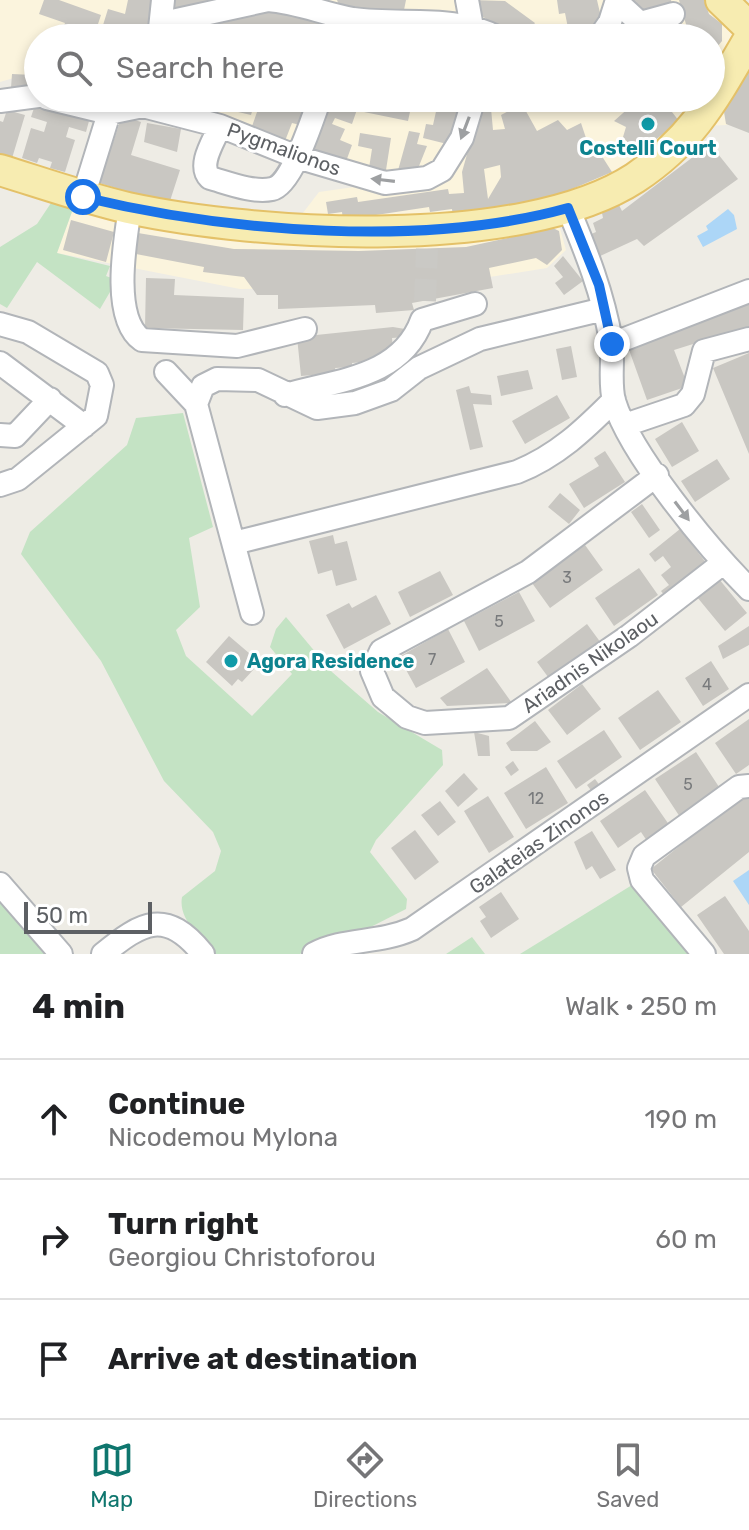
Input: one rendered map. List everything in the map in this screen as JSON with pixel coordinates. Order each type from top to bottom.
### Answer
[{"type":"main road","points":[[721,0],[749,27]]},
{"type":"main road","points":[[725,78],[749,39]]},
{"type":"main road","points":[[0,170],[83,197],[130,208],[295,228],[427,238],[521,221],[568,208],[635,178],[692,132],[704,112]]},
{"type":"street","points":[[161,24],[163,0]]},
{"type":"street","points":[[467,0],[472,24]]},
{"type":"street","points":[[180,24],[248,2],[284,1],[327,5],[344,24]]},
{"type":"street","points":[[606,24],[617,1],[640,23],[673,14]]},
{"type":"street","points":[[0,101],[24,98]]},
{"type":"street","name":"Pygmalionos","points":[[105,112],[112,112]]},
{"type":"street","name":"Pygmalionos","points":[[176,112],[297,157],[385,183],[427,178],[442,170],[452,157],[471,112]]},
{"type":"street","points":[[220,126],[204,166],[210,178],[261,190],[275,189],[283,183],[297,157],[315,112]]},
{"type":"street","points":[[83,197],[109,113]]},
{"type":"street","points":[[130,208],[120,270],[130,324],[142,340],[237,346],[305,329]]},
{"type":"street","points":[[568,208],[604,309],[612,344],[614,400],[625,425],[657,475],[723,563],[749,589]]},
{"type":"street","points":[[612,344],[749,291]]},
{"type":"street","points":[[285,395],[381,370],[415,336],[423,310],[475,304]]},
{"type":"street","points":[[196,404],[203,386],[217,379],[258,380],[317,408],[355,403],[391,390],[419,368],[480,339],[604,309]]},
{"type":"street","points":[[0,324],[28,332],[97,373],[102,385],[101,408],[84,426],[18,479],[0,485]]},
{"type":"street","points":[[625,425],[684,405],[693,394],[704,351],[749,339]]},
{"type":"street","points":[[0,389],[7,367],[84,426]]},
{"type":"street","points":[[166,372],[196,404],[252,613]]},
{"type":"street","points":[[0,435],[15,436],[50,399]]},
{"type":"street","points":[[234,543],[517,472],[539,463],[576,438],[614,400]]},
{"type":"street","name":"Ariadnis Nikolaou","points":[[657,475],[528,572],[381,651],[372,671],[383,697],[407,717],[425,723],[509,718],[629,636],[723,563]]},
{"type":"street","name":"Galateias Zinonos","points":[[314,954],[339,943],[371,943],[412,929],[749,695]]},
{"type":"street","points":[[704,954],[642,880],[639,868],[644,856],[739,787],[749,786]]},
{"type":"street","points":[[0,884],[61,954]]},
{"type":"street","points":[[103,954],[138,927],[156,923],[175,927],[203,954]]},
{"type":"shaded area","points":[[0,0],[704,0],[712,10],[749,8],[749,124],[681,127],[625,175],[553,203],[566,250],[547,268],[427,287],[240,289],[57,253],[73,209],[95,189],[296,222],[319,192],[382,183],[263,142],[132,112],[725,112],[725,24],[24,24],[24,75],[0,82]]},
{"type":"green space","points":[[53,200],[73,209],[57,253],[110,266],[106,276],[117,280],[100,309],[37,262],[7,308],[0,304],[0,247],[37,224]]},
{"type":"green space","points":[[183,413],[213,527],[189,538],[200,607],[176,630],[186,656],[252,716],[292,674],[270,647],[276,629],[286,617],[332,672],[378,712],[442,750],[443,765],[376,840],[370,852],[407,899],[406,909],[359,933],[324,937],[300,954],[215,954],[187,921],[182,897],[215,871],[221,851],[213,832],[164,781],[101,661],[21,554],[30,532],[127,445],[136,418]]},
{"type":"green space","points":[[637,882],[693,954],[520,954]]},
{"type":"green space","points":[[0,890],[54,954],[0,954]]},
{"type":"green space","points":[[472,937],[485,954],[446,954]]},
{"type":"water","points":[[728,209],[734,215],[737,229],[703,247],[697,236],[708,230],[706,226]]},
{"type":"water","points":[[749,870],[749,905],[733,881]]},
{"type":"building","points":[[44,0],[59,0],[101,15],[98,24],[65,24],[39,14]]},
{"type":"building","points":[[128,0],[155,0],[152,24],[103,24],[108,9],[125,14]]},
{"type":"building","points":[[172,0],[216,0],[214,4],[173,10]]},
{"type":"building","points":[[337,0],[406,0],[403,15],[339,5]]},
{"type":"building","points":[[471,0],[505,1],[535,23],[493,24],[473,9]]},
{"type":"building","points":[[557,0],[597,0],[603,24],[567,24],[565,13],[559,14]]},
{"type":"building","points":[[626,0],[671,0],[673,8],[641,16]]},
{"type":"building","points":[[679,0],[704,0],[709,14],[722,24],[686,24]]},
{"type":"building","points":[[280,6],[326,24],[204,24]]},
{"type":"building","points":[[749,71],[749,133],[726,124],[725,102],[739,78]]},
{"type":"building","points":[[12,74],[24,75],[24,90],[11,88]]},
{"type":"building","points":[[7,110],[25,115],[10,165],[0,161],[0,121],[3,122]]},
{"type":"building","points":[[33,112],[59,112],[89,121],[86,132],[69,127],[66,137],[75,140],[65,172],[50,168],[52,162],[39,158],[37,163],[22,158],[31,128],[44,132],[47,122],[31,117]]},
{"type":"building","points":[[257,112],[305,112],[300,125],[292,123],[285,141],[251,129]]},
{"type":"building","points":[[322,112],[356,112],[352,124],[335,118],[332,124],[345,129],[340,140],[352,145],[344,167],[311,154]]},
{"type":"building","points":[[364,112],[410,112],[408,121]]},
{"type":"building","points":[[436,112],[461,112],[451,145],[423,138],[426,124],[433,125]]},
{"type":"building","points":[[479,112],[491,112],[493,130],[505,129],[501,115],[507,112],[526,112],[537,131],[558,120],[567,130],[581,123],[589,147],[598,150],[612,172],[544,201],[453,219],[452,209],[430,212],[429,207],[343,220],[342,212],[328,214],[326,202],[357,197],[358,202],[448,189],[449,194],[464,193],[462,172]],"holes":[[[500,165],[501,177],[488,199],[484,169]]]},
{"type":"building","name":"Costelli Court","points":[[624,112],[672,112],[679,121],[638,154],[623,137],[626,127],[614,121]]},
{"type":"building","points":[[122,116],[141,122],[131,155],[180,170],[169,204],[99,183]]},
{"type":"building","points":[[147,123],[181,129],[177,152],[144,142]]},
{"type":"building","points":[[409,131],[420,133],[417,144],[427,146],[415,176],[397,174]]},
{"type":"building","points":[[360,133],[391,138],[386,170],[369,168],[372,149],[358,146]]},
{"type":"building","points":[[710,144],[738,179],[644,246],[637,239],[598,257],[589,235],[596,232],[593,223],[603,218],[602,213],[619,205],[622,211]]},
{"type":"building","points":[[71,220],[114,232],[106,262],[63,250]]},
{"type":"building","points":[[553,228],[559,231],[562,250],[547,265],[536,258],[489,268],[493,288],[412,303],[414,310],[376,313],[375,305],[278,309],[278,295],[257,295],[244,277],[203,272],[204,267],[136,254],[135,262],[124,260],[132,232],[234,249],[359,251],[466,247]]},
{"type":"building","points":[[563,256],[583,281],[564,295],[555,283],[563,277],[554,266]]},
{"type":"building","points":[[146,278],[175,279],[174,295],[244,298],[243,330],[145,328]]},
{"type":"building","points":[[749,304],[749,332],[728,333],[674,350],[688,386],[647,400],[628,347]]},
{"type":"building","points":[[393,327],[405,329],[406,337],[392,338],[393,349],[385,350],[386,360],[352,363],[352,367],[335,368],[336,373],[301,376],[297,337]]},
{"type":"building","points":[[571,346],[577,377],[562,380],[556,349]]},
{"type":"building","points":[[749,353],[749,454],[713,368]]},
{"type":"building","points":[[528,370],[533,389],[501,396],[497,376]]},
{"type":"building","points":[[469,386],[471,393],[491,395],[492,405],[473,404],[483,447],[470,450],[456,390]]},
{"type":"building","points":[[557,395],[570,418],[525,444],[512,421]]},
{"type":"building","points":[[682,422],[699,451],[672,467],[655,439]]},
{"type":"building","points":[[605,451],[625,482],[584,508],[569,484],[599,466],[594,458]]},
{"type":"building","points":[[717,459],[730,479],[695,502],[681,481]]},
{"type":"building","points":[[560,493],[580,510],[569,524],[548,507]]},
{"type":"building","points":[[642,504],[660,530],[649,538],[631,512]]},
{"type":"building","points":[[680,529],[710,568],[668,600],[661,591],[669,585],[661,575],[671,567],[663,556],[655,562],[649,554]]},
{"type":"building","points":[[333,535],[335,544],[347,541],[357,580],[336,586],[332,570],[318,574],[309,541]]},
{"type":"building","points":[[585,545],[603,570],[550,608],[532,583]]},
{"type":"building","points":[[639,568],[658,595],[614,626],[595,598]]},
{"type":"building","points":[[440,571],[453,595],[410,617],[398,592]]},
{"type":"building","points":[[719,579],[747,613],[725,631],[697,597]]},
{"type":"building","points":[[519,592],[535,621],[479,651],[464,621]]},
{"type":"building","points":[[376,595],[391,624],[344,649],[326,615],[349,603],[352,608]]},
{"type":"building","points":[[587,624],[601,643],[551,681],[537,662]]},
{"type":"building","points":[[749,626],[749,645],[723,659],[718,646]]},
{"type":"building","points":[[448,629],[465,662],[416,688],[399,657]]},
{"type":"building","name":"Agora Residence","points":[[229,636],[256,659],[250,665],[254,669],[242,682],[238,679],[232,686],[206,662]]},
{"type":"building","points":[[711,661],[729,689],[703,706],[685,678]]},
{"type":"building","points":[[487,668],[512,703],[447,706],[440,698]]},
{"type":"building","points":[[582,684],[601,709],[567,735],[548,710]]},
{"type":"building","points":[[658,690],[681,722],[640,750],[618,718]]},
{"type":"building","points":[[749,719],[749,765],[736,774],[715,743]]},
{"type":"building","points":[[535,721],[551,742],[537,751],[511,751],[506,743]]},
{"type":"building","points":[[604,730],[622,757],[576,789],[557,761]]},
{"type":"building","points":[[474,732],[489,736],[490,756],[478,756]]},
{"type":"building","points":[[696,752],[721,790],[680,817],[655,779]]},
{"type":"building","points":[[513,761],[519,770],[511,776],[505,767]]},
{"type":"building","points":[[546,767],[568,803],[526,829],[504,793]]},
{"type":"building","points":[[464,773],[478,789],[458,807],[445,791]]},
{"type":"building","points":[[595,779],[601,787],[593,793],[587,785]]},
{"type":"building","points":[[645,790],[672,829],[649,844],[641,832],[618,848],[600,821]]},
{"type":"building","points":[[749,790],[749,852],[681,907],[651,869]]},
{"type":"building","points":[[488,796],[514,837],[489,853],[464,811]]},
{"type":"building","points":[[440,801],[456,822],[438,836],[421,815]]},
{"type":"building","points":[[415,830],[439,862],[415,880],[391,848]]},
{"type":"building","points":[[592,831],[616,870],[600,879],[592,866],[586,870],[574,842]]},
{"type":"building","points":[[501,892],[519,919],[491,938],[480,921],[486,917],[479,907]]},
{"type":"building","points":[[725,896],[749,931],[749,954],[724,954],[697,915]]},
{"type":"tunnel","points":[[425,301],[427,249]]},
{"type":"place","name":"Costelli Court","points":[[648,124]]},
{"type":"place","name":"Agora Residence","points":[[231,661]]},
{"type":"route","points":[[83,197],[130,208],[295,228],[445,228],[521,221],[568,208],[599,285],[612,344]]}]
